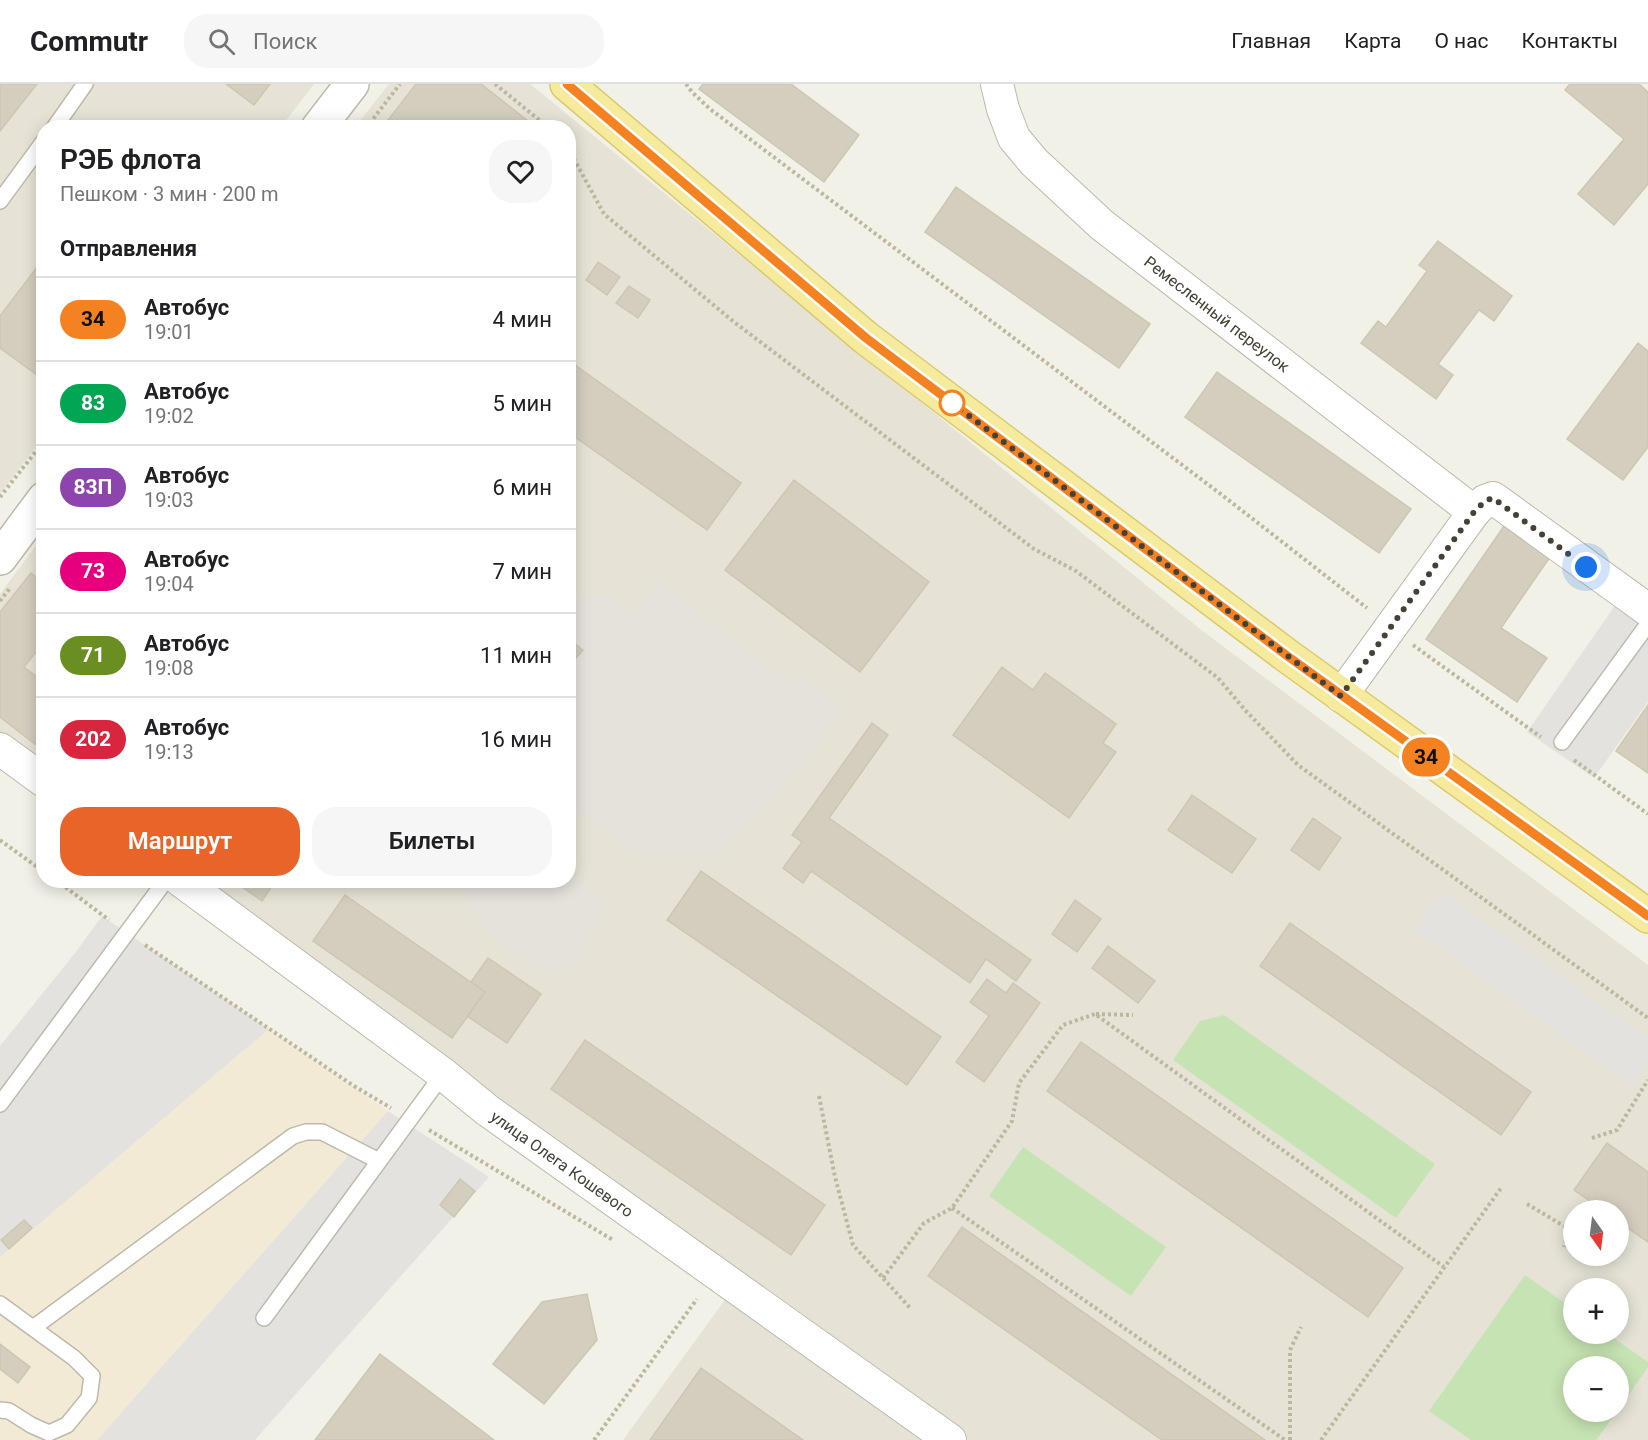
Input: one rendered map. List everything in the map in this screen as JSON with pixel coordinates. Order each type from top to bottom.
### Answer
[{"type":"main road","points":[[567,84],[866,338],[1341,696],[1648,916]]},
{"type":"street","points":[[324,120],[352,84]]},
{"type":"street","name":"Ремесленный переулок","points":[[997,84],[1014,138],[1034,162],[1102,225],[1474,512]]},
{"type":"street","points":[[1341,696],[1474,512],[1485,501],[1493,498],[1648,610]]},
{"type":"street","points":[[0,558],[36,510]]},
{"type":"street","points":[[0,749],[36,775]]},
{"type":"street","name":"улица Олега Кошевого","points":[[191,888],[443,1074],[487,1110],[950,1440]]},
{"type":"lane","points":[[60,120],[85,84]]},
{"type":"lane","points":[[0,201],[36,152]]},
{"type":"lane","points":[[1562,742],[1648,624]]},
{"type":"lane","points":[[0,1104],[160,888]]},
{"type":"lane","points":[[264,1318],[443,1074]]},
{"type":"lane","points":[[33,1328],[293,1136],[306,1132],[322,1132],[378,1161]]},
{"type":"lane","points":[[0,1304],[74,1359],[92,1376],[89,1398],[67,1425],[49,1433],[9,1411],[0,1410]]},
{"type":"path","points":[[372,120],[400,84]]},
{"type":"path","points":[[495,84],[539,120]]},
{"type":"path","points":[[686,84],[719,116],[1212,488],[1416,647],[1543,738]]},
{"type":"path","points":[[576,163],[604,214],[734,322],[1034,549],[1076,571],[1218,678],[1298,765],[1648,1018]]},
{"type":"path","points":[[0,497],[36,451]]},
{"type":"path","points":[[1572,759],[1648,814]]},
{"type":"path","points":[[0,840],[36,866]]},
{"type":"path","points":[[67,888],[128,933],[354,1086],[611,1239]]},
{"type":"path","points":[[1095,1014],[1444,1267]]},
{"type":"path","points":[[883,1278],[924,1223],[952,1208],[1012,1121],[1019,1083],[1063,1025],[1095,1014],[1133,1015]]},
{"type":"path","points":[[1592,1138],[1617,1130],[1648,1080]]},
{"type":"path","points":[[819,1096],[835,1177],[853,1245],[911,1309]]},
{"type":"path","points":[[1321,1440],[1502,1188]]},
{"type":"path","points":[[1527,1204],[1563,1225]]},
{"type":"path","points":[[952,1208],[1285,1440]]},
{"type":"path","points":[[594,1440],[698,1299]]},
{"type":"path","points":[[1290,1440],[1290,1350],[1301,1327]]},
{"type":"shaded area","points":[[0,84],[314,84],[286,120],[36,120],[36,446],[0,494]]},
{"type":"shaded area","points":[[389,84],[530,84],[574,120],[361,120]]},
{"type":"shaded area","points":[[576,121],[1200,629],[1648,965],[1648,1440],[623,1440],[738,1282],[176,888],[576,888]]},
{"type":"shaded area","points":[[36,545],[36,790],[0,764],[0,594]]},
{"type":"shaded area","points":[[658,580],[792,686],[800,674],[842,707],[803,763],[720,854],[639,857],[576,811],[576,602],[583,593],[608,595],[631,614]]},
{"type":"shaded area","points":[[1623,594],[1648,611],[1648,702],[1594,778],[1527,732]]},
{"type":"shaded area","points":[[576,880],[605,901],[571,970],[547,970],[504,948],[468,904],[465,888],[576,888]]},
{"type":"shaded area","points":[[1443,892],[1648,1039],[1648,1063],[1632,1086],[1415,930]]},
{"type":"shaded area","points":[[102,916],[269,1029],[0,1257],[0,1046]]},
{"type":"shaded area","points":[[269,1029],[388,1111],[97,1440],[0,1440],[0,1257]]},
{"type":"shaded area","points":[[388,1111],[489,1177],[255,1440],[97,1440]]},
{"type":"green space","points":[[1224,1015],[1435,1164],[1396,1218],[1173,1060],[1200,1021]]},
{"type":"green space","points":[[1023,1147],[1166,1247],[1131,1296],[989,1196]]},
{"type":"green space","points":[[1525,1275],[1563,1302],[1563,1344],[1622,1344],[1648,1362],[1648,1367],[1629,1395],[1629,1356],[1563,1356],[1563,1422],[1610,1422],[1596,1440],[1471,1440],[1429,1411]]},
{"type":"building","points":[[0,84],[37,84],[0,131]]},
{"type":"building","points":[[226,84],[270,84],[254,105]]},
{"type":"building","points":[[416,84],[481,84],[527,120],[388,120]]},
{"type":"building","points":[[703,84],[791,84],[859,135],[824,182],[699,89]]},
{"type":"building","points":[[1570,84],[1639,84],[1648,92],[1648,184],[1614,225],[1578,194],[1624,139],[1565,90]]},
{"type":"building","points":[[956,187],[1150,324],[1119,368],[925,232]]},
{"type":"building","points":[[1438,241],[1512,296],[1494,321],[1479,310],[1438,364],[1453,375],[1436,399],[1361,343],[1378,321],[1386,327],[1427,271],[1419,265]]},
{"type":"building","points":[[598,262],[620,277],[607,295],[586,280]]},
{"type":"building","points":[[36,269],[36,374],[0,348],[0,316]]},
{"type":"building","points":[[629,286],[650,300],[638,318],[616,303]]},
{"type":"building","points":[[1638,343],[1648,351],[1648,447],[1623,480],[1567,439]]},
{"type":"building","points":[[576,366],[741,483],[707,530],[576,438]]},
{"type":"building","points":[[1217,372],[1411,509],[1379,553],[1185,417]]},
{"type":"building","points":[[794,480],[929,582],[860,672],[725,570]]},
{"type":"building","points":[[1504,526],[1550,557],[1501,628],[1547,658],[1517,702],[1426,639]]},
{"type":"building","points":[[31,573],[36,577],[36,652],[24,667],[36,676],[36,745],[0,717],[0,612]]},
{"type":"building","points":[[576,644],[583,650],[576,658]]},
{"type":"building","points":[[1002,667],[1033,690],[1045,673],[1116,724],[1103,743],[1116,752],[1069,818],[953,735]]},
{"type":"building","points":[[1648,705],[1648,773],[1616,751]]},
{"type":"building","points":[[872,723],[888,735],[829,818],[1031,960],[1016,981],[986,959],[970,983],[811,871],[803,883],[783,868],[802,842],[792,835]]},
{"type":"building","points":[[1192,795],[1256,839],[1232,873],[1168,830]]},
{"type":"building","points":[[1313,818],[1341,838],[1319,870],[1291,850]]},
{"type":"building","points":[[701,871],[941,1037],[907,1085],[667,920]]},
{"type":"building","points":[[243,888],[271,888],[262,901]]},
{"type":"building","points":[[345,895],[485,992],[452,1038],[313,941]]},
{"type":"building","points":[[1075,900],[1101,919],[1077,952],[1052,934]]},
{"type":"building","points":[[1290,923],[1531,1092],[1501,1135],[1260,966]]},
{"type":"building","points":[[1108,946],[1155,981],[1138,1003],[1092,968]]},
{"type":"building","points":[[488,958],[541,994],[507,1043],[467,1016],[485,992],[471,982]]},
{"type":"building","points":[[987,979],[1006,993],[1013,983],[1040,1003],[984,1082],[956,1062],[989,1016],[970,1002]]},
{"type":"building","points":[[585,1040],[825,1205],[791,1255],[551,1089]]},
{"type":"building","points":[[1081,1042],[1403,1268],[1368,1317],[1047,1091]]},
{"type":"building","points":[[1607,1143],[1648,1172],[1648,1242],[1629,1229],[1629,1200],[1588,1200],[1574,1190]]},
{"type":"building","points":[[460,1179],[475,1191],[454,1217],[440,1205]]},
{"type":"building","points":[[24,1220],[32,1228],[9,1249],[1,1240]]},
{"type":"building","points":[[962,1227],[1265,1440],[1162,1440],[928,1276]]},
{"type":"building","points":[[587,1294],[597,1340],[544,1404],[493,1364],[542,1302]]},
{"type":"building","points":[[0,1344],[30,1367],[18,1383],[0,1369]]},
{"type":"building","points":[[380,1354],[494,1440],[315,1440]]},
{"type":"building","points":[[701,1368],[803,1440],[650,1440]]},
{"type":"bus line","name":"34","points":[[567,84],[866,338],[1341,696],[1648,916]]},
{"type":"route","points":[[952,403],[1341,696],[1474,512],[1485,501],[1493,498],[1586,567]]}]
